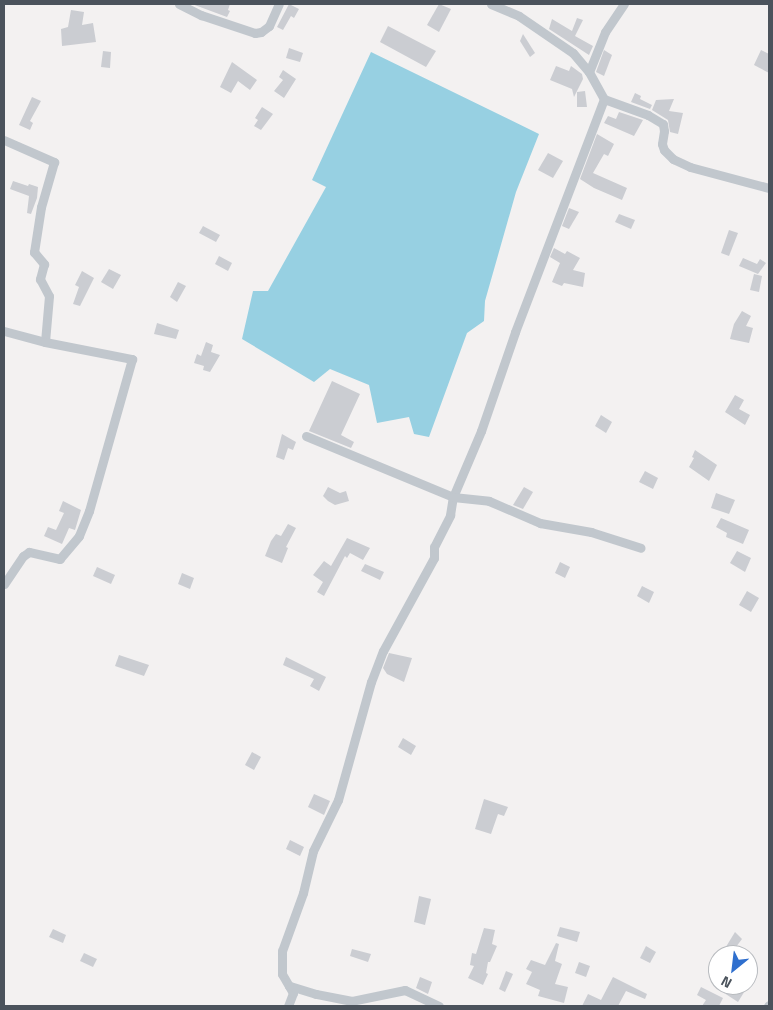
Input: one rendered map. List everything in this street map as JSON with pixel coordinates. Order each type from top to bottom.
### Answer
[{"type":"street","points":[[179,4],[255,33],[269,26],[279,4]]},
{"type":"street","points":[[491,4],[519,16],[573,53],[589,72],[604,99],[648,115],[662,124],[664,150],[673,158],[690,167],[769,188]]},
{"type":"street","points":[[589,72],[605,32],[624,4]]},
{"type":"street","points":[[288,1006],[293,993],[282,974],[282,951],[303,893],[313,851],[338,800],[371,682],[383,651],[434,558],[434,547],[450,515],[453,497],[481,431],[515,332],[604,99]]},
{"type":"street","points":[[4,140],[54,162],[41,207],[34,252],[44,264],[40,279],[49,296],[45,342]]},
{"type":"street","points":[[4,331],[45,342],[132,359],[89,511],[79,536],[60,559],[29,552],[22,556],[4,584]]},
{"type":"street","points":[[306,436],[453,497],[489,501],[540,523],[591,532],[641,548]]},
{"type":"street","points":[[289,986],[352,1001],[405,990],[439,1006]]},
{"type":"water","points":[[371,52],[539,134],[516,192],[485,301],[484,321],[467,333],[429,437],[414,434],[409,417],[377,423],[369,385],[330,369],[314,382],[242,339],[253,291],[268,291],[326,187],[312,180]]},
{"type":"building","points":[[192,4],[230,4],[228,10],[230,11],[227,17]]},
{"type":"building","points":[[289,4],[299,9],[294,18],[291,16],[283,30],[277,27]]},
{"type":"building","points":[[439,4],[451,9],[439,32],[427,25]]},
{"type":"building","points":[[71,10],[84,12],[82,25],[93,23],[96,42],[62,46],[61,29],[68,27]]},
{"type":"building","points":[[577,18],[583,20],[575,36],[593,46],[589,55],[549,29],[552,19],[572,31]]},
{"type":"building","points":[[388,26],[436,51],[426,67],[380,42]]},
{"type":"building","points":[[523,34],[535,53],[530,57],[520,41]]},
{"type":"building","points":[[289,48],[303,53],[300,62],[286,58]]},
{"type":"building","points":[[604,50],[612,55],[604,76],[596,72]]},
{"type":"building","points":[[761,50],[769,54],[769,73],[754,65]]},
{"type":"building","points":[[103,51],[111,52],[110,68],[101,67]]},
{"type":"building","points":[[232,62],[257,80],[250,90],[238,81],[231,93],[220,87]]},
{"type":"building","points":[[556,66],[569,71],[571,66],[582,74],[583,79],[574,97],[572,89],[550,80]]},
{"type":"building","points":[[283,70],[296,79],[284,98],[274,91],[283,80],[279,77]]},
{"type":"building","points":[[585,91],[587,107],[577,107],[577,92]]},
{"type":"building","points":[[635,93],[641,96],[640,99],[652,105],[650,109],[631,102]]},
{"type":"building","points":[[32,97],[41,101],[30,121],[33,123],[30,130],[19,125]]},
{"type":"building","points":[[674,99],[669,111],[683,113],[678,134],[670,132],[668,120],[652,110],[656,100]]},
{"type":"building","points":[[262,107],[273,114],[261,130],[254,126],[258,120],[255,118]]},
{"type":"building","points":[[619,112],[643,120],[634,136],[604,123],[608,116],[616,119]]},
{"type":"building","points":[[597,134],[614,144],[608,156],[604,154],[593,173],[627,188],[622,200],[594,188],[580,179]]},
{"type":"building","points":[[548,153],[563,161],[553,178],[538,170]]},
{"type":"building","points":[[13,181],[38,187],[37,198],[31,214],[27,213],[29,196],[10,189]]},
{"type":"building","points":[[569,208],[579,212],[569,229],[562,226]]},
{"type":"building","points":[[619,214],[635,220],[631,229],[615,222]]},
{"type":"building","points":[[203,226],[220,235],[216,242],[199,233]]},
{"type":"building","points":[[729,230],[738,233],[729,256],[721,253]]},
{"type":"building","points":[[554,248],[565,254],[567,251],[580,258],[573,270],[585,273],[583,287],[564,283],[562,286],[552,282],[560,263],[550,257]]},
{"type":"building","points":[[219,256],[232,263],[228,271],[215,264]]},
{"type":"building","points":[[743,258],[757,264],[760,259],[766,263],[758,274],[739,266]]},
{"type":"building","points":[[109,269],[121,275],[113,289],[101,282]]},
{"type":"building","points":[[82,271],[94,278],[80,306],[73,304],[79,287],[75,285]]},
{"type":"building","points":[[754,274],[762,276],[759,292],[750,290]]},
{"type":"building","points":[[178,282],[186,286],[177,302],[170,297]]},
{"type":"building","points":[[742,311],[751,316],[746,326],[753,328],[749,343],[730,339],[734,324]]},
{"type":"building","points":[[157,323],[179,330],[176,339],[154,334]]},
{"type":"building","points":[[206,342],[213,345],[211,352],[220,355],[210,372],[203,370],[204,366],[194,363],[197,354],[201,356]]},
{"type":"building","points":[[332,381],[360,394],[341,435],[354,442],[351,448],[309,431]]},
{"type":"building","points":[[735,395],[744,400],[739,409],[750,415],[745,425],[725,412]]},
{"type":"building","points":[[601,415],[612,422],[606,433],[595,426]]},
{"type":"building","points":[[282,434],[296,442],[293,450],[288,448],[284,460],[276,457]]},
{"type":"building","points":[[695,450],[717,465],[709,481],[689,467],[694,458],[692,457]]},
{"type":"building","points":[[645,471],[658,478],[653,489],[639,482]]},
{"type":"building","points":[[328,487],[340,493],[346,491],[349,501],[335,505],[328,501],[323,496]]},
{"type":"building","points":[[524,487],[533,492],[523,509],[513,505]]},
{"type":"building","points":[[716,493],[735,500],[729,514],[711,508]]},
{"type":"building","points":[[63,501],[81,510],[75,530],[69,528],[62,544],[44,536],[48,527],[56,530],[64,513],[59,511]]},
{"type":"building","points":[[721,518],[749,530],[743,544],[726,537],[727,533],[716,527]]},
{"type":"building","points":[[288,524],[296,528],[286,547],[288,548],[282,563],[265,556],[276,534],[281,536]]},
{"type":"building","points":[[347,538],[370,548],[363,560],[350,553],[347,558],[345,556],[324,596],[317,592],[323,582],[313,575],[324,561],[331,566]]},
{"type":"building","points":[[737,551],[751,558],[745,572],[730,563]]},
{"type":"building","points":[[560,562],[570,567],[565,578],[555,573]]},
{"type":"building","points":[[365,564],[384,572],[380,580],[361,571]]},
{"type":"building","points":[[97,567],[115,575],[111,584],[93,576]]},
{"type":"building","points":[[182,573],[194,578],[190,589],[178,584]]},
{"type":"building","points":[[642,586],[654,592],[649,603],[637,596]]},
{"type":"building","points":[[747,591],[759,598],[751,612],[739,605]]},
{"type":"building","points":[[389,653],[412,658],[404,682],[387,674],[383,668]]},
{"type":"building","points":[[119,655],[149,665],[144,676],[115,666]]},
{"type":"building","points":[[286,657],[326,677],[319,691],[310,686],[314,679],[283,665]]},
{"type":"building","points":[[403,738],[416,746],[411,755],[398,747]]},
{"type":"building","points":[[252,752],[261,757],[254,770],[245,765]]},
{"type":"building","points":[[314,794],[330,801],[324,815],[308,807]]},
{"type":"building","points":[[484,799],[508,807],[504,816],[498,814],[491,834],[475,829]]},
{"type":"building","points":[[290,840],[304,847],[300,856],[286,849]]},
{"type":"building","points":[[419,896],[431,899],[425,925],[414,922]]},
{"type":"building","points":[[560,927],[580,932],[577,942],[557,936]]},
{"type":"building","points":[[484,928],[495,930],[492,944],[497,946],[490,962],[488,962],[486,973],[488,974],[483,985],[468,978],[474,966],[470,965],[472,953],[476,954]]},
{"type":"building","points":[[53,929],[66,935],[63,943],[49,937]]},
{"type":"building","points":[[735,932],[742,939],[738,945],[727,945]]},
{"type":"building","points":[[556,943],[559,944],[555,961],[562,964],[555,984],[568,987],[564,1003],[538,996],[540,990],[526,984],[532,972],[526,969],[531,960],[545,965]]},
{"type":"building","points":[[646,946],[656,952],[650,963],[640,958]]},
{"type":"building","points":[[352,949],[371,954],[368,962],[350,956]]},
{"type":"building","points":[[84,953],[97,959],[93,967],[80,961]]},
{"type":"building","points":[[579,962],[590,966],[586,977],[575,973]]},
{"type":"building","points":[[506,971],[513,974],[505,992],[499,989]]},
{"type":"building","points":[[420,977],[432,982],[428,994],[416,988]]},
{"type":"building","points":[[613,977],[647,994],[645,999],[626,991],[618,1006],[582,1006],[588,994],[601,1000]]},
{"type":"building","points":[[701,987],[708,990],[708,995],[717,995],[723,998],[719,1006],[702,1006],[706,1000],[697,995]]},
{"type":"building","points":[[727,995],[742,995],[738,1002]]}]
